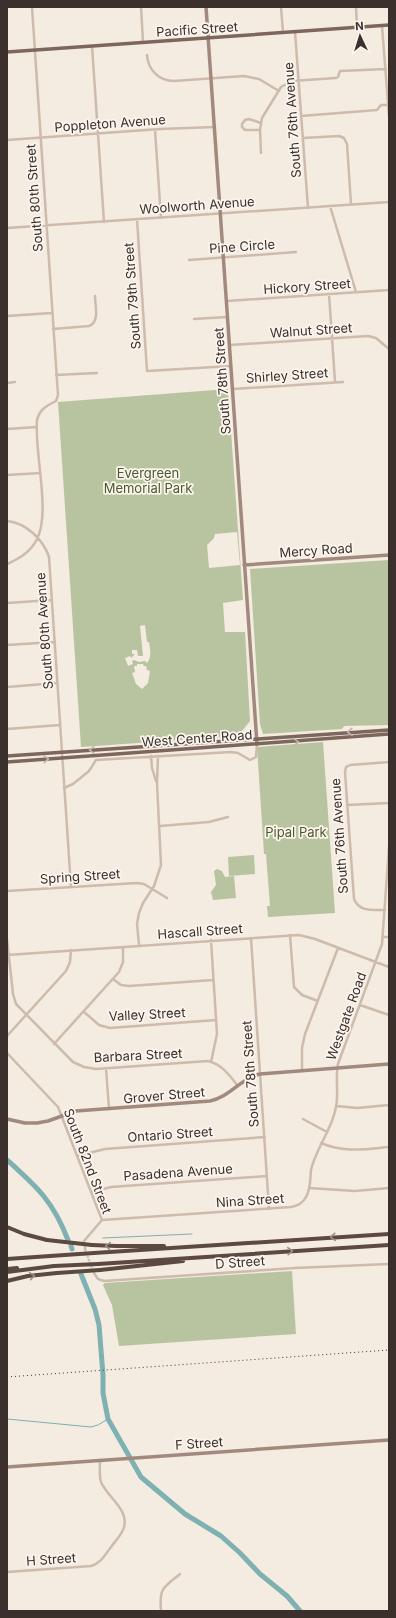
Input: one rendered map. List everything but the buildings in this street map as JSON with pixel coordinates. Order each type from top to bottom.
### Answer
[{"type":"highway","points":[[7,1227],[24,1234],[47,1240],[92,1245],[203,1246]]},
{"type":"highway","points":[[7,1258],[389,1233]]},
{"type":"highway","points":[[7,1269],[350,1247],[389,1246]]},
{"type":"highway","points":[[7,1281],[28,1276],[100,1270],[237,1255]]},
{"type":"highway","points":[[7,1272],[54,1266]]},
{"type":"main road","name":"South 78th Street","points":[[206,7],[257,744]]},
{"type":"main road","name":"Pacific Street","points":[[7,52],[389,25]]},
{"type":"main road","name":"Mercy Road","points":[[244,565],[389,555]]},
{"type":"main road","name":"West Center Road","points":[[7,756],[389,730]]},
{"type":"main road","name":"West Center Road","points":[[7,762],[389,734]]},
{"type":"main road","name":"Grover Street","points":[[7,1119],[33,1123],[48,1121],[76,1112],[210,1101],[224,1096],[248,1078],[260,1074],[389,1064]]},
{"type":"main road","name":"F Street","points":[[8,1467],[389,1440]]},
{"type":"street","name":"South 80th Street","points":[[32,7],[57,388],[56,400],[41,410],[37,420],[37,427]]},
{"type":"street","points":[[141,7],[143,42]]},
{"type":"street","points":[[281,7],[283,33]]},
{"type":"street","points":[[356,7],[357,28]]},
{"type":"street","points":[[382,26],[389,116]]},
{"type":"street","name":"South 76th Avenue","points":[[295,32],[308,208]]},
{"type":"street","points":[[92,46],[104,222]]},
{"type":"street","points":[[147,54],[151,69],[157,76],[165,80],[174,82],[249,76],[259,79],[279,91]]},
{"type":"street","points":[[261,152],[260,126],[264,114],[279,91],[288,82],[336,78],[338,77],[340,71],[378,68],[386,69]]},
{"type":"street","points":[[302,116],[377,110],[381,105],[388,105]]},
{"type":"street","points":[[249,119],[260,126],[245,130],[242,127],[242,124],[245,120],[249,119]]},
{"type":"street","name":"Poppleton Avenue","points":[[7,140],[215,126]]},
{"type":"street","points":[[155,130],[160,218]]},
{"type":"street","points":[[303,138],[338,136],[344,138],[347,144],[351,204]]},
{"type":"street","name":"Woolworth Avenue","points":[[7,228],[389,202]]},
{"type":"street","points":[[330,206],[356,292]]},
{"type":"street","name":"South 79th Street","points":[[137,220],[147,371]]},
{"type":"street","name":"Pine Circle","points":[[189,260],[296,252]]},
{"type":"street","name":"Hickory Street","points":[[227,301],[389,290]]},
{"type":"street","points":[[329,294],[335,382]]},
{"type":"street","points":[[53,329],[88,326],[94,323],[96,318],[95,296]]},
{"type":"street","points":[[7,316],[52,313]]},
{"type":"street","points":[[194,319],[228,317]]},
{"type":"street","name":"Walnut Street","points":[[230,345],[370,336],[376,338],[389,349]]},
{"type":"street","name":"Shirley Street","points":[[147,371],[231,366]]},
{"type":"street","points":[[56,375],[97,373]]},
{"type":"street","points":[[7,383],[15,382]]},
{"type":"street","name":"Shirley Street","points":[[233,389],[343,382]]},
{"type":"street","points":[[7,429],[37,427],[43,518],[38,538],[26,553],[7,564]]},
{"type":"street","points":[[7,475],[40,473]]},
{"type":"street","name":"South 80th Avenue","points":[[7,521],[23,525],[38,538],[49,557],[71,887]]},
{"type":"street","points":[[7,603],[52,600]]},
{"type":"street","points":[[7,645],[55,642]]},
{"type":"street","points":[[7,687],[57,683]]},
{"type":"street","points":[[7,729],[60,725]]},
{"type":"street","name":"South 78th Street","points":[[158,756],[233,752],[250,760],[256,757],[257,744]]},
{"type":"street","points":[[150,756],[151,766],[157,783]]},
{"type":"street","points":[[64,788],[73,784],[89,771],[96,760],[158,756],[157,783],[161,865],[159,877],[138,913],[137,924],[139,946]]},
{"type":"street","name":"South 76th Avenue","points":[[385,910],[364,909],[356,905],[353,896],[345,772],[347,766],[354,764],[389,762]]},
{"type":"street","points":[[347,805],[389,803]]},
{"type":"street","points":[[160,826],[209,822],[228,817]]},
{"type":"street","name":"Westgate Road","points":[[309,1188],[313,1164],[337,1106],[337,1068],[376,962],[383,937],[385,910],[388,897],[389,847]]},
{"type":"street","name":"Spring Street","points":[[7,891],[137,882],[144,884],[166,898]]},
{"type":"street","points":[[290,935],[294,987],[300,994],[318,1001]]},
{"type":"street","name":"Hascall Street","points":[[8,955],[290,935],[309,937],[389,967]]},
{"type":"street","points":[[383,937],[389,937]]},
{"type":"street","name":"South 78th Street","points":[[250,938],[269,1209]]},
{"type":"street","name":"Barbara Street","points":[[7,939],[15,1000],[18,1007],[69,1059],[77,1065],[91,1068],[106,1068],[205,1061],[211,1062]]},
{"type":"street","points":[[211,940],[217,1038],[211,1062],[224,1069],[238,1086]]},
{"type":"street","points":[[54,1044],[113,979],[122,966],[123,947]]},
{"type":"street","points":[[302,1071],[303,1041],[338,948]]},
{"type":"street","points":[[7,1036],[66,971],[70,962],[71,950]]},
{"type":"street","points":[[113,979],[121,985],[129,986],[214,980]]},
{"type":"street","points":[[360,1005],[389,1015]]},
{"type":"street","name":"Valley Street","points":[[84,1012],[99,1025],[110,1028],[216,1020]]},
{"type":"street","name":"South 82nd Street","points":[[7,1053],[53,1101],[62,1116],[102,1220],[84,1242]]},
{"type":"street","points":[[106,1068],[110,1109]]},
{"type":"street","points":[[337,1106],[358,1108],[389,1106]]},
{"type":"street","points":[[303,1119],[327,1132]]},
{"type":"street","name":"Ontario Street","points":[[77,1156],[105,1149],[265,1137]]},
{"type":"street","points":[[321,1143],[334,1148],[347,1150],[389,1147]]},
{"type":"street","name":"Pasadena Avenue","points":[[92,1192],[111,1187],[267,1176]]},
{"type":"street","points":[[309,1188],[355,1190],[389,1188]]},
{"type":"street","name":"Nina Street","points":[[102,1220],[291,1207],[299,1205],[305,1200],[309,1188]]},
{"type":"street","name":"D Street","points":[[94,1273],[99,1280],[104,1281],[288,1268],[389,1264]]},
{"type":"street","name":"H Street","points":[[7,1572],[84,1567],[96,1564],[102,1560],[122,1533],[125,1521],[122,1510],[102,1482],[100,1474],[100,1460]]},
{"type":"street","points":[[161,1611],[160,1596],[162,1590],[180,1574]]},
{"type":"green space","name":"Evergreen Memorial Park","points":[[228,389],[243,600],[223,603],[225,632],[245,632],[250,721],[238,736],[81,747],[58,402]],"holes":[[[237,532],[240,565],[209,568],[207,545],[214,538],[215,534]],[[145,625],[147,642],[149,642],[150,647],[150,658],[147,663],[145,661],[139,662],[134,660],[132,661],[133,664],[128,666],[125,658],[130,656],[131,658],[135,654],[132,654],[132,650],[137,650],[138,656],[143,656],[140,626]],[[137,664],[143,664],[146,666],[147,670],[150,671],[148,683],[142,689],[136,684],[132,673],[135,672],[134,666],[137,666]]]},
{"type":"green space","points":[[389,560],[389,725],[344,726],[342,729],[263,734],[260,724],[250,569]]},
{"type":"green space","name":"Pipal Park","points":[[323,742],[335,913],[268,917],[267,906],[270,906],[266,854],[264,854],[257,747]]},
{"type":"green space","points":[[254,855],[255,874],[229,876],[228,857]]},
{"type":"green space","points":[[217,869],[222,871],[225,877],[234,876],[236,898],[213,900],[211,892],[216,885],[214,871]]},
{"type":"green space","points":[[292,1271],[296,1334],[119,1346],[112,1305],[103,1285],[105,1283]]},
{"type":"waterway","points":[[7,1160],[36,1187],[50,1205],[68,1240]]},
{"type":"waterway","points":[[103,1238],[192,1234]]},
{"type":"waterway","points":[[81,1274],[95,1309],[99,1325],[103,1393],[108,1419],[141,1477],[185,1514],[221,1536],[260,1574],[287,1596],[300,1611]]},
{"type":"waterway","points":[[7,1419],[91,1427],[108,1419]]},
{"type":"tunnel","points":[[85,1249],[93,1271]]},
{"type":"railway","points":[[7,1377],[389,1350]]}]
